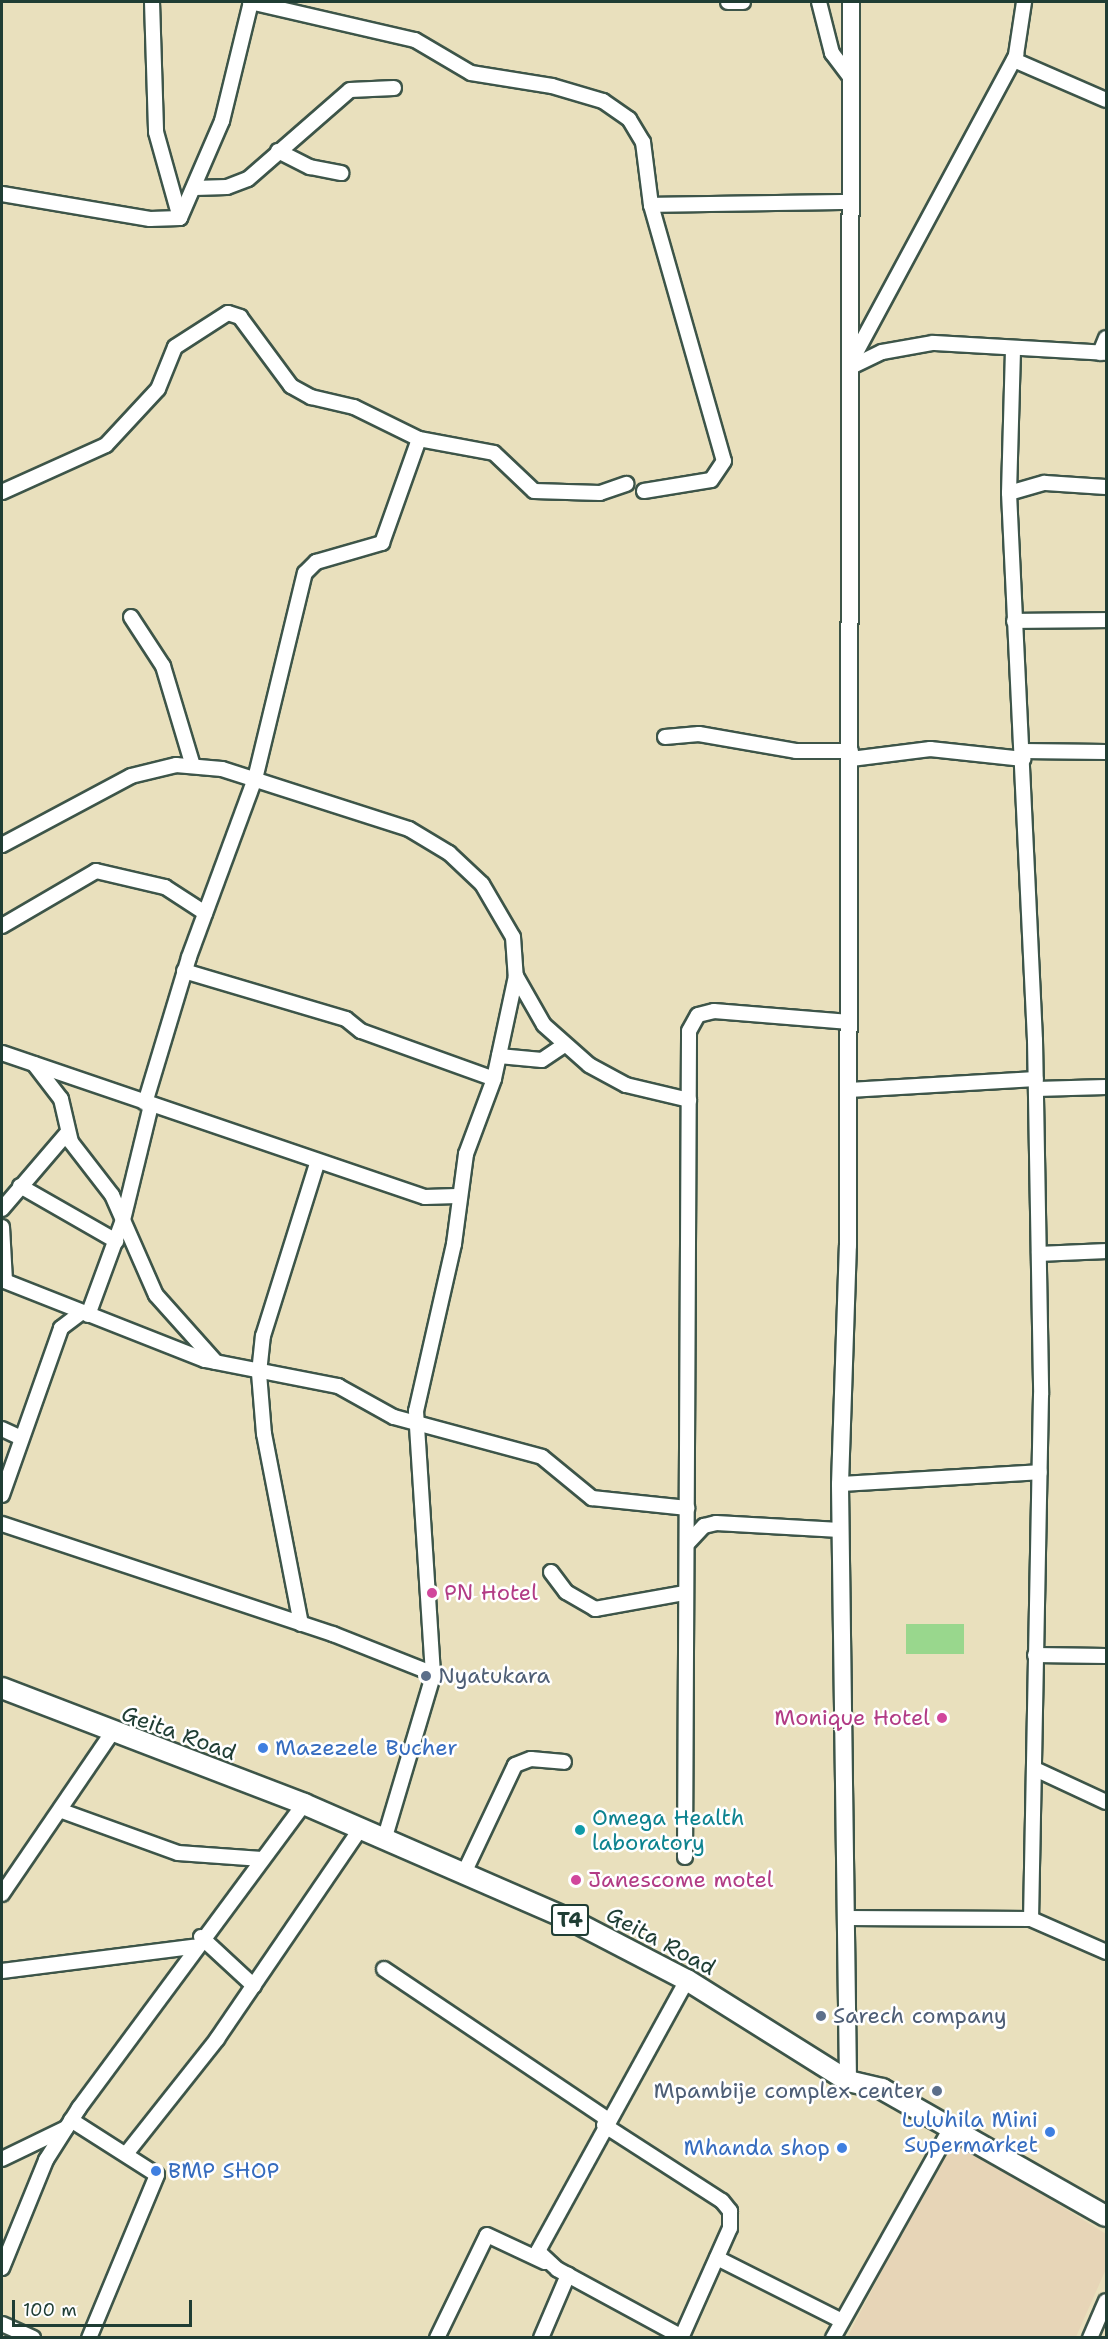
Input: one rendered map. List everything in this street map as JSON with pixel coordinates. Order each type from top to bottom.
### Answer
[{"type":"highway","name":"Geita Road","points":[[2,1688],[112,1733],[304,1804],[464,1873],[687,1980],[848,2081],[882,2090],[949,2131],[1107,2216]]},
{"type":"main road","points":[[848,2081],[840,1484],[850,1022],[851,2]]},
{"type":"street","points":[[152,2],[156,132],[180,218]]},
{"type":"street","points":[[180,218],[195,188],[233,85],[251,2],[421,42],[471,73],[552,86],[620,111],[643,142],[651,205],[724,461],[711,480],[644,491]]},
{"type":"street","points":[[313,16],[317,2]]},
{"type":"street","points":[[728,2],[743,2]]},
{"type":"street","points":[[819,2],[832,53],[851,78]]},
{"type":"street","points":[[851,364],[1014,60],[1024,2]]},
{"type":"street","points":[[1014,60],[1107,100]]},
{"type":"street","points":[[195,188],[238,185],[350,90],[394,88]]},
{"type":"street","points":[[278,151],[310,167],[341,173]]},
{"type":"street","points":[[2,194],[150,219],[180,218]]},
{"type":"street","points":[[651,205],[851,202]]},
{"type":"street","points":[[2,492],[106,445],[158,388],[175,347],[228,313],[240,317],[299,392],[354,407],[419,438],[494,453],[538,492],[600,493],[626,484]]},
{"type":"street","points":[[851,364],[882,352],[919,345],[1103,353],[1107,338]]},
{"type":"street","points":[[1013,350],[1008,493],[1036,1084],[1039,1254],[1040,1472],[1031,1918]]},
{"type":"street","points":[[2,1495],[62,1328],[85,1314],[123,1220],[148,1104],[184,971],[255,779],[305,573],[316,562],[382,543],[419,438]]},
{"type":"street","points":[[1008,493],[1045,483],[1107,487]]},
{"type":"street","points":[[131,617],[163,666],[193,765]]},
{"type":"street","points":[[1014,621],[1107,620]]},
{"type":"street","points":[[665,737],[695,734],[796,752],[851,755],[930,749],[1022,755],[1107,752]]},
{"type":"street","points":[[2,845],[131,776],[193,765],[255,779],[400,825],[449,853],[502,913],[513,937],[516,976],[494,1079],[468,1146],[457,1196],[454,1244],[415,1421],[434,1674],[384,1840]]},
{"type":"street","points":[[2,926],[96,871],[165,887],[205,913]]},
{"type":"street","points":[[184,971],[346,1019],[361,1031],[494,1079]]},
{"type":"street","points":[[516,976],[530,1005],[564,1045],[617,1081],[689,1100]]},
{"type":"street","points":[[685,1857],[684,1593],[687,1544],[689,1031],[698,1015],[714,1011],[850,1022]]},
{"type":"street","points":[[499,1056],[542,1060],[564,1045]]},
{"type":"street","points":[[2,1053],[425,1197],[457,1196]]},
{"type":"street","points":[[34,1064],[61,1099],[68,1132],[123,1220],[156,1295],[217,1363]]},
{"type":"street","points":[[849,1090],[1036,1084],[1107,1087]]},
{"type":"street","points":[[2,1209],[68,1132]]},
{"type":"street","points":[[301,1623],[264,1434],[259,1372],[263,1336],[318,1161]]},
{"type":"street","points":[[20,1186],[116,1241]]},
{"type":"street","points":[[2,1227],[3,1281],[217,1363],[338,1386],[394,1416],[542,1457],[592,1498],[687,1513],[708,1524],[840,1530]]},
{"type":"street","points":[[1039,1254],[1107,1251]]},
{"type":"street","points":[[2,1429],[21,1437]]},
{"type":"street","points":[[840,1484],[1040,1472]]},
{"type":"street","points":[[2,1524],[301,1623],[434,1674]]},
{"type":"street","points":[[687,1544],[708,1524]]},
{"type":"street","points":[[551,1572],[566,1592],[595,1609],[684,1593]]},
{"type":"street","points":[[1035,1655],[1103,1651]]},
{"type":"street","points":[[2,1894],[62,1812],[112,1733]]},
{"type":"street","points":[[464,1873],[515,1766],[531,1759],[564,1762]]},
{"type":"street","points":[[1035,1769],[1107,1802]]},
{"type":"street","points":[[2,2268],[46,2160],[69,2124],[197,1942],[304,1804]]},
{"type":"street","points":[[62,1812],[178,1853],[262,1859]]},
{"type":"street","points":[[126,2154],[255,1986],[360,1829]]},
{"type":"street","points":[[2,1877],[19,1869]]},
{"type":"street","points":[[846,1918],[1031,1918],[1107,1952]]},
{"type":"street","points":[[2,1971],[197,1942],[255,1986]]},
{"type":"street","points":[[384,1969],[728,2206],[729,2228],[681,2337],[547,2263],[487,2235],[437,2337]]},
{"type":"street","points":[[547,2263],[540,2244],[605,2122],[687,1980]]},
{"type":"street","points":[[69,2124],[150,2166],[158,2182],[90,2337]]},
{"type":"street","points":[[2,2159],[69,2124]]},
{"type":"street","points":[[834,2337],[949,2131]]},
{"type":"street","points":[[717,2258],[842,2321]]},
{"type":"street","points":[[541,2337],[568,2275]]},
{"type":"street","points":[[1090,2337],[1107,2301]]},
{"type":"street","points":[[2,2324],[33,2337]]},
{"type":"shaded area","points":[[951,2138],[1106,2234],[1106,2269],[1076,2337],[847,2338]]},
{"type":"green space","points":[[906,1624],[964,1624],[964,1654],[906,1654]]},
{"type":"place","name":"PN Hotel","points":[[432,1593]]},
{"type":"place","name":"Nyatukara","points":[[426,1676]]},
{"type":"place","name":"Monique Hotel","points":[[942,1718]]},
{"type":"place","name":"Mazezele Bucher","points":[[263,1748]]},
{"type":"place","name":"Omega Health laboratory","points":[[580,1830]]},
{"type":"place","name":"Janescome motel","points":[[576,1880]]},
{"type":"place","name":"Sarech company","points":[[821,2016]]},
{"type":"place","name":"Mpambije complex center","points":[[937,2091]]},
{"type":"place","name":"Luluhila Mini Supermarket","points":[[1050,2132]]},
{"type":"place","name":"Mhanda shop","points":[[842,2148]]},
{"type":"place","name":"BMP SHOP","points":[[156,2171]]}]
